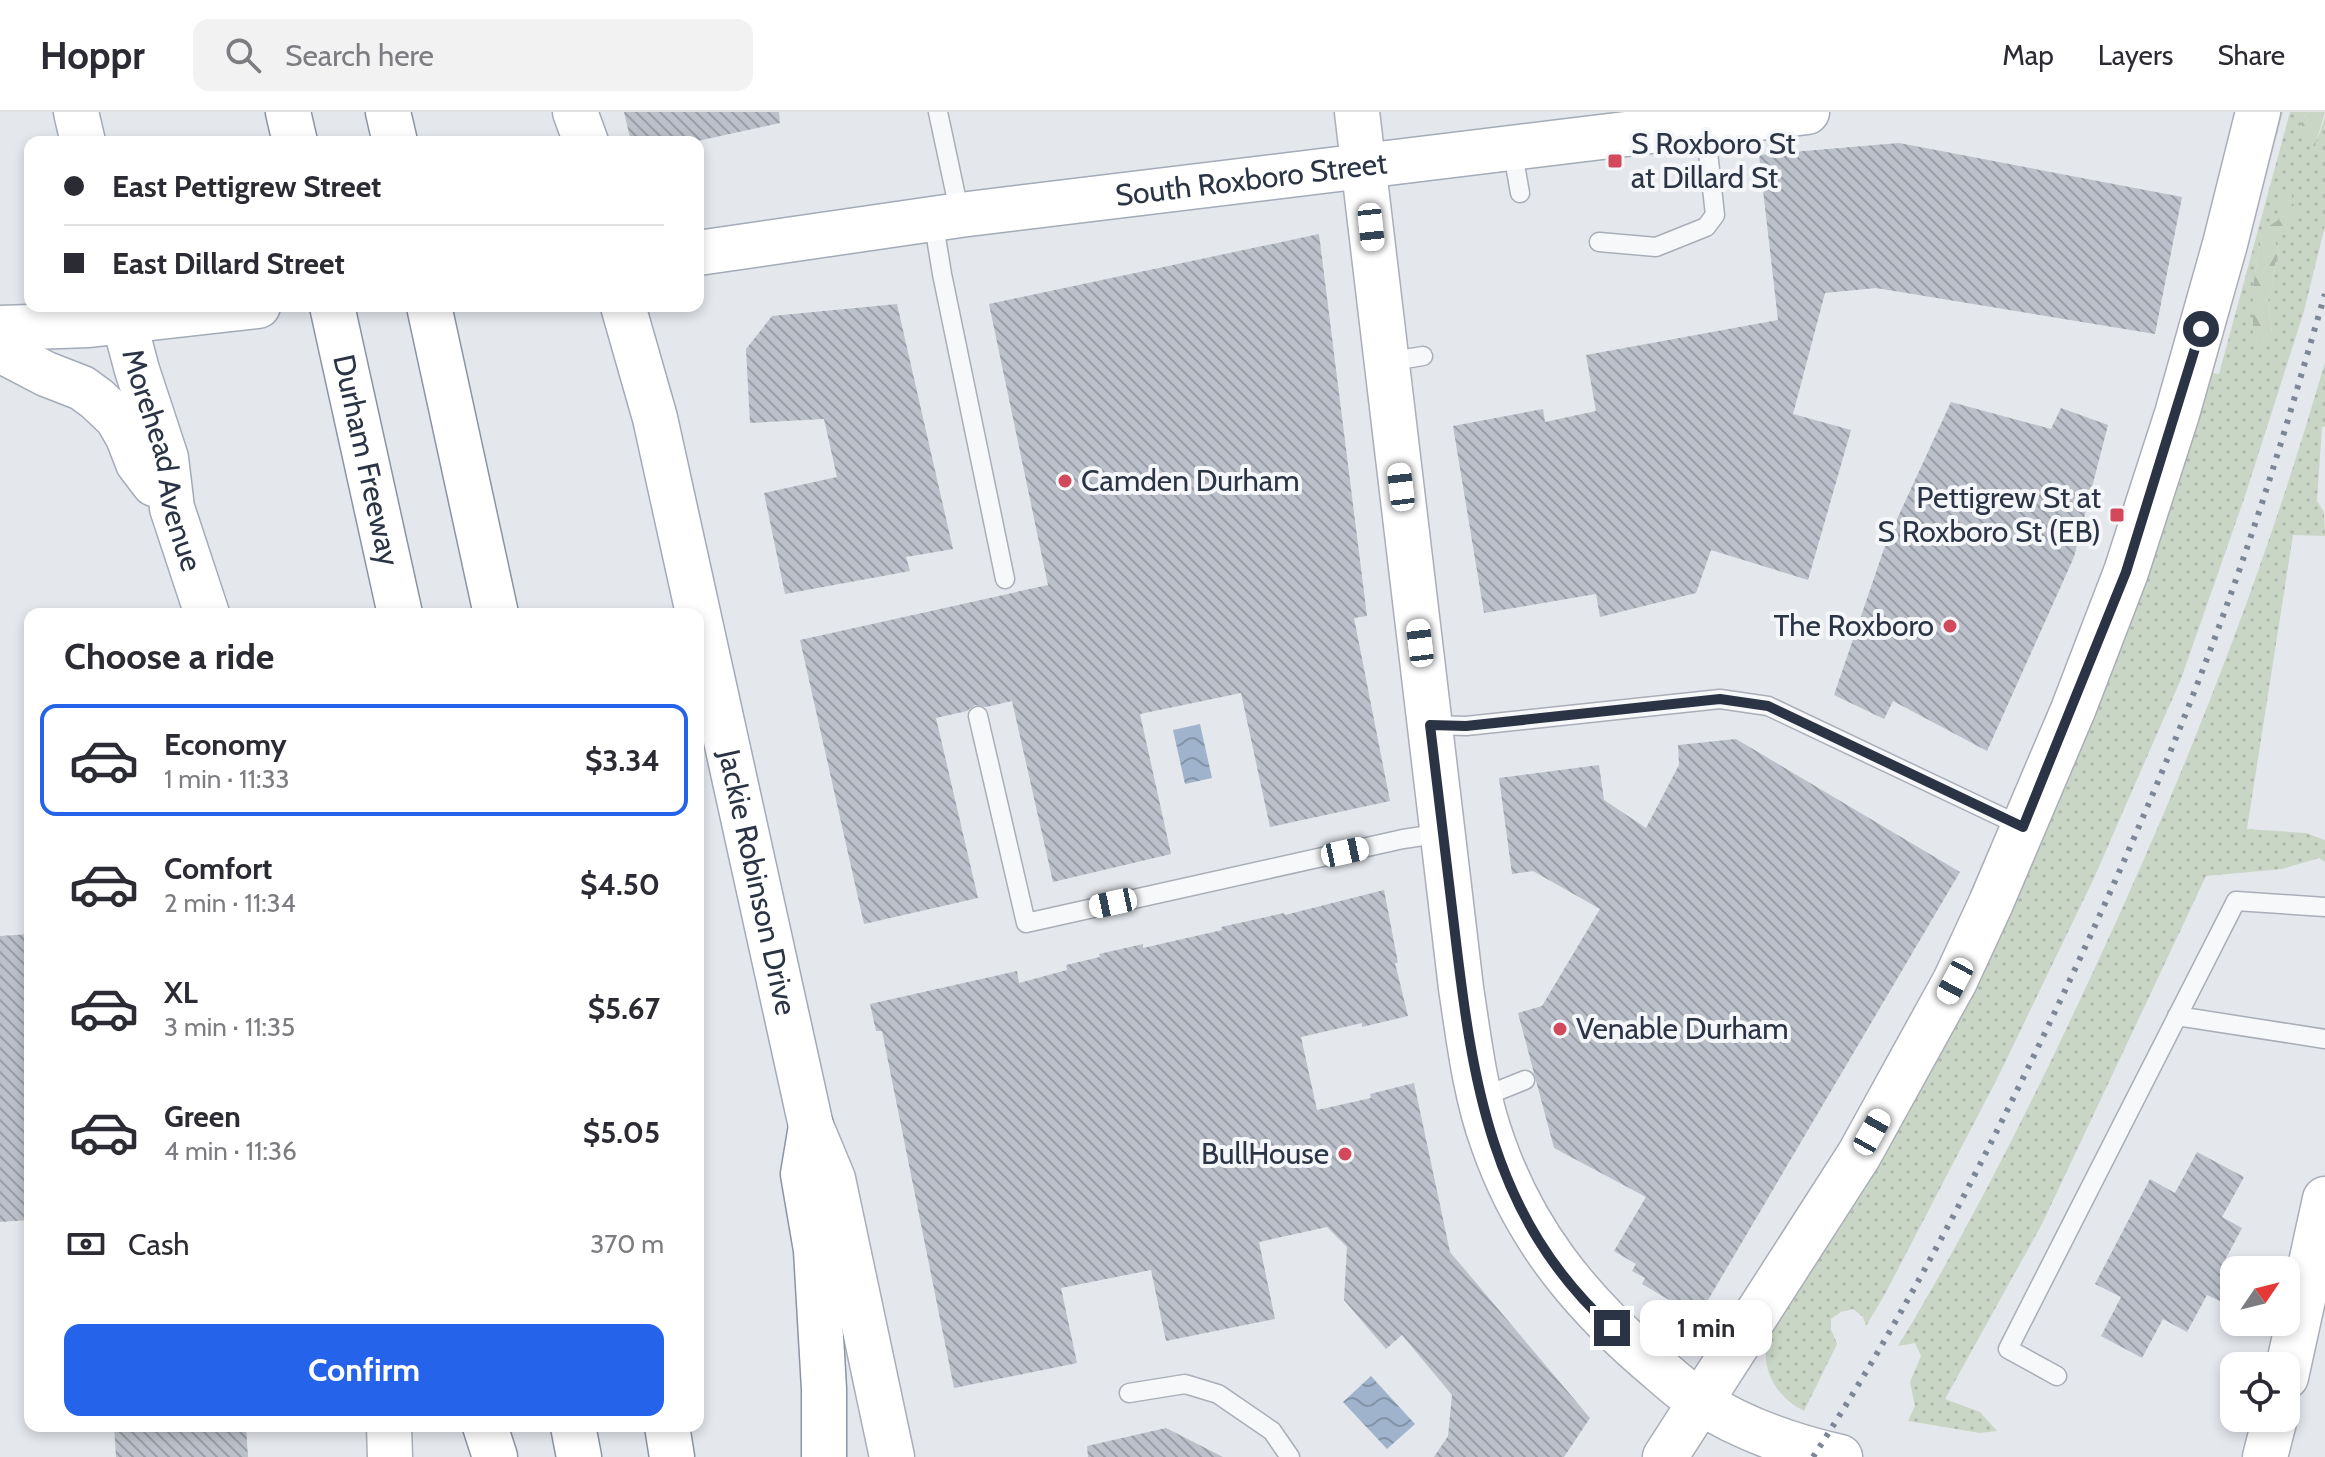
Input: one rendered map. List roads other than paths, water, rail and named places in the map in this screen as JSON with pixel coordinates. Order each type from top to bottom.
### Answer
[{"type":"main road","points":[[76,112],[82,136]]},
{"type":"main road","points":[[288,112],[294,136]]},
{"type":"main road","points":[[563,136],[568,112]]},
{"type":"main road","points":[[575,112],[584,136]]},
{"type":"main road","points":[[1357,112],[1363,165],[1405,359],[1430,725],[1461,988],[1480,1098],[1504,1175],[1521,1209],[1559,1268],[1599,1316],[1680,1388],[1702,1403],[1749,1426],[1840,1457]]},
{"type":"main road","name":"South Roxboro Street","points":[[704,252],[947,217],[1807,112]]},
{"type":"main road","points":[[1665,1457],[1859,1155],[1955,981],[2023,827],[2126,572],[2177,414],[2258,112]]},
{"type":"main road","points":[[0,328],[71,326],[122,314],[156,312]]},
{"type":"main road","name":"Durham Freeway","points":[[333,312],[399,608]]},
{"type":"main road","points":[[430,312],[495,608]]},
{"type":"main road","name":"Jackie Robinson Drive","points":[[625,312],[655,418],[697,608]]},
{"type":"main road","name":"Morehead Avenue","points":[[122,314],[166,458],[172,508],[205,608]]},
{"type":"main road","points":[[0,350],[46,374],[82,388],[97,399],[117,418],[138,463],[172,508]]},
{"type":"main road","name":"Jackie Robinson Drive","points":[[704,640],[811,1126],[833,1179],[892,1457]]},
{"type":"main road","points":[[811,1126],[803,1174],[816,1250],[824,1389],[824,1457]]},
{"type":"main road","points":[[2291,1352],[2325,1199]]},
{"type":"main road","points":[[389,1432],[390,1457]]},
{"type":"main road","points":[[487,1432],[495,1457]]},
{"type":"main road","points":[[574,1432],[579,1457]]},
{"type":"main road","points":[[668,1432],[672,1457]]},
{"type":"main road","points":[[2265,1457],[2271,1432]]},
{"type":"lane","points":[[938,112],[947,217],[942,274],[1005,579]]},
{"type":"lane","points":[[1599,242],[1656,247],[1706,227],[1715,215],[1705,124]]},
{"type":"lane","points":[[1512,147],[1520,193]]},
{"type":"lane","points":[[1430,725],[1466,726],[1720,699],[1768,706],[2023,827]]},
{"type":"lane","points":[[978,716],[1026,923],[1403,839],[1443,833]]},
{"type":"lane","points":[[2057,1376],[2008,1349],[2236,901],[2325,907]]},
{"type":"lane","points":[[2177,1016],[2325,1039]]},
{"type":"lane","points":[[1480,1098],[1525,1080]]},
{"type":"lane","points":[[1129,1393],[1185,1384],[1218,1394],[1272,1431],[1290,1457]]},
{"type":"water","points":[[1200,724],[1212,778],[1185,784],[1173,730]]},
{"type":"water","points":[[1371,1376],[1415,1424],[1387,1449],[1343,1402]]},
{"type":"railway","points":[[1813,1457],[1879,1351],[1969,1186],[2052,1018],[2135,837],[2186,714],[2232,590],[2273,469],[2325,294]]},
{"type":"place","name":"S Roxboro St at Dillard St","points":[[1615,161]]},
{"type":"place","name":"Camden Durham","points":[[1065,481]]},
{"type":"place","name":"Pettigrew St at S Roxboro St (EB)","points":[[2117,515]]},
{"type":"place","name":"The Roxboro","points":[[1950,626]]},
{"type":"place","name":"Venable Durham","points":[[1560,1029]]},
{"type":"place","name":"BullHouse","points":[[1345,1154]]}]
